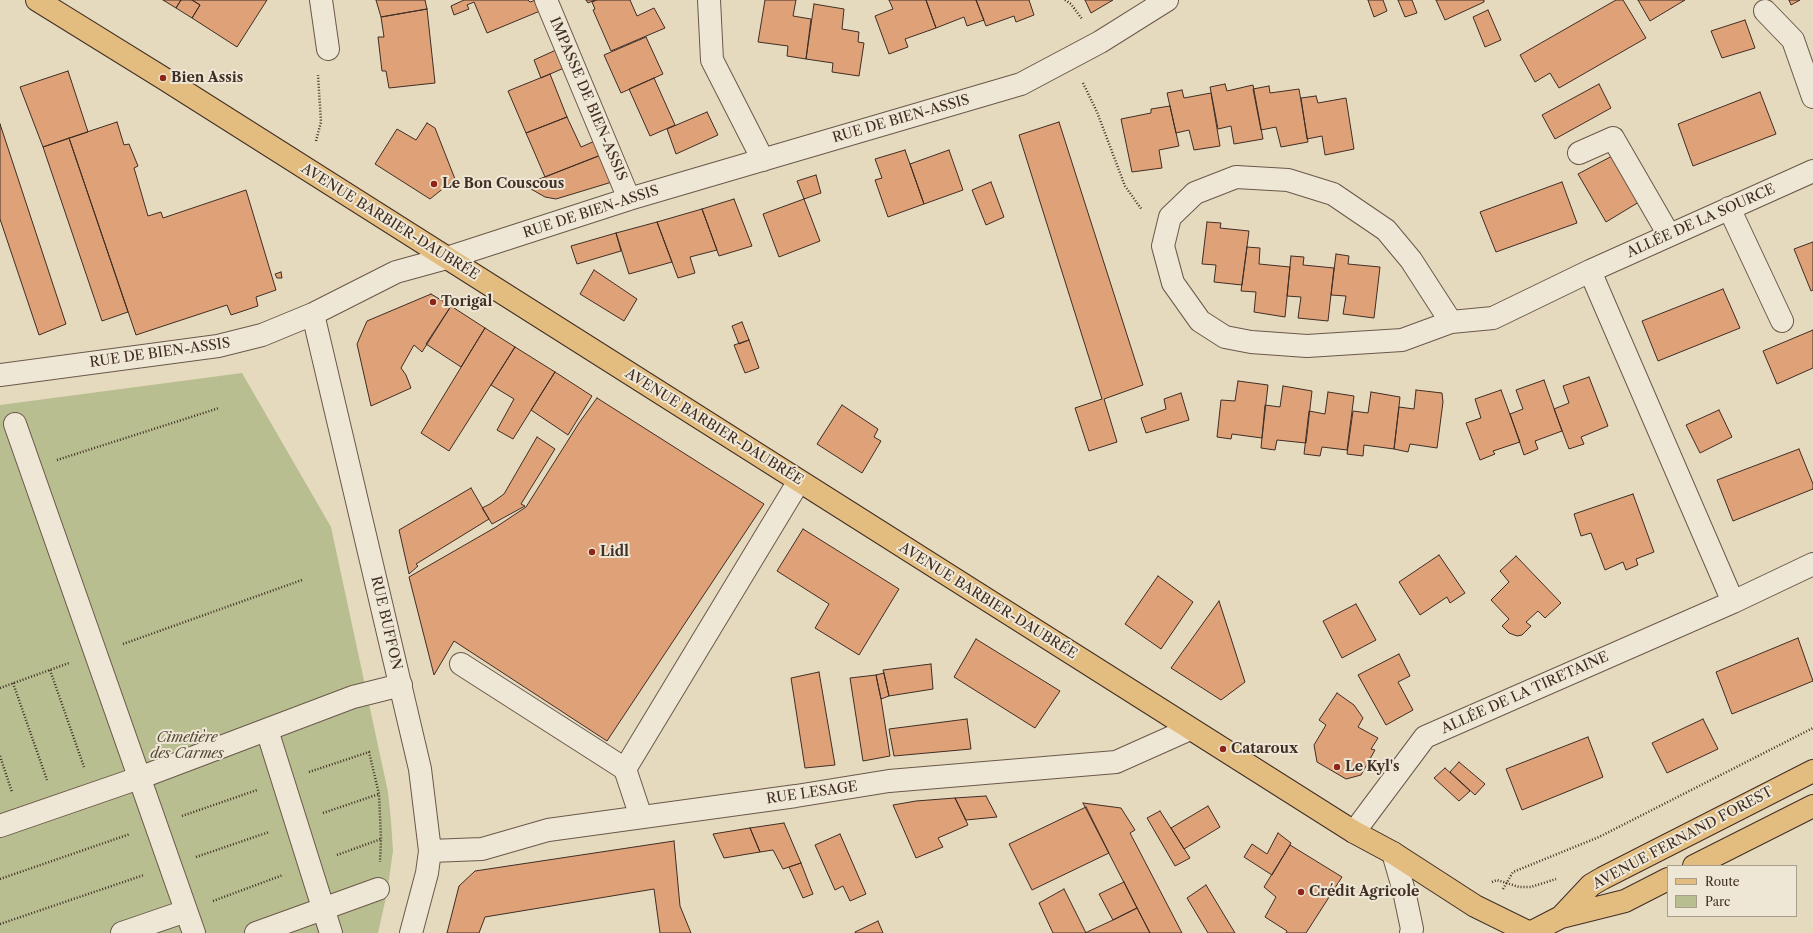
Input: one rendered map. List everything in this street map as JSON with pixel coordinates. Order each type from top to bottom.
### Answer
[{"type":"main road","name":"AVENUE BARBIER-DAUBRÉE","points":[[37,0],[163,78],[1354,832],[1393,853],[1467,900],[1530,933]]},
{"type":"main road","name":"AVENUE FERNAND FOREST","points":[[1561,917],[1591,885],[1603,878],[1813,771]]},
{"type":"main road","points":[[1696,865],[1813,806]]},
{"type":"main road","name":"AVENUE FERNAND FOREST","points":[[1530,933],[1561,917],[1625,901],[1667,880]]},
{"type":"street","points":[[321,0],[328,49]]},
{"type":"street","name":"IMPASSE DE BIEN-ASSIS","points":[[546,0],[629,199]]},
{"type":"street","points":[[709,0],[712,60],[763,160]]},
{"type":"street","name":"RUE DE BIEN-ASSIS","points":[[0,375],[218,346],[262,335],[313,314],[396,272],[447,258],[629,199],[1021,84],[1100,42],[1167,0]]},
{"type":"street","points":[[1765,11],[1793,40],[1813,97]]},
{"type":"street","points":[[1578,153],[1613,138],[1669,235]]},
{"type":"street","name":"ALLÉE DE LA SOURCE","points":[[1170,217],[1163,246],[1172,283],[1200,320],[1225,337],[1251,342],[1307,346],[1402,340],[1451,322],[1493,318],[1590,271],[1813,170]]},
{"type":"street","points":[[1170,217],[1195,193],[1236,176],[1288,180],[1333,194],[1386,230],[1411,260],[1451,322]]},
{"type":"street","points":[[1729,208],[1782,321]]},
{"type":"street","points":[[1590,271],[1733,602]]},
{"type":"street","name":"RUE BUFFON","points":[[313,314],[420,769],[430,851],[427,873],[412,933]]},
{"type":"street","points":[[15,424],[32,468],[194,933]]},
{"type":"street","points":[[624,769],[799,481]]},
{"type":"street","name":"ALLÉE DE LA TIRETAINE","points":[[1354,832],[1425,737],[1733,602],[1813,564]]},
{"type":"street","points":[[460,664],[624,769],[641,817]]},
{"type":"street","points":[[0,826],[139,778],[353,697],[401,685]]},
{"type":"street","name":"RUE LESAGE","points":[[430,851],[482,849],[548,830],[889,782],[1116,762],[1190,729]]},
{"type":"street","points":[[267,730],[331,933]]},
{"type":"street","points":[[1393,853],[1404,891],[1412,929],[1411,933]]},
{"type":"street","points":[[256,933],[378,889]]},
{"type":"street","points":[[122,933],[186,910]]},
{"type":"path","points":[[307,170],[321,122],[317,61],[328,49]]},
{"type":"path","points":[[1071,58],[1097,112],[1125,186],[1144,212],[1170,217]]},
{"type":"path","points":[[32,468],[219,408]]},
{"type":"path","points":[[0,688],[302,580]]},
{"type":"path","points":[[50,670],[93,794]]},
{"type":"path","points":[[14,683],[56,806]]},
{"type":"path","points":[[1467,900],[1500,895],[1513,872],[1599,837],[1813,728]]},
{"type":"path","points":[[0,879],[369,752],[379,794],[381,839],[378,889]]},
{"type":"path","points":[[0,756],[22,818]]},
{"type":"path","points":[[1467,900],[1497,880],[1505,884],[1519,887],[1531,887],[1558,878]]},
{"type":"green space","name":"Cimetière des Carmes","points":[[242,373],[331,527],[388,792],[393,851],[387,893],[378,933],[0,933],[0,405]]},
{"type":"building","points":[[163,0],[181,0],[176,8]]},
{"type":"building","points":[[181,0],[192,0],[200,5],[192,18],[176,8]]},
{"type":"building","points":[[192,0],[267,0],[237,47],[192,18],[200,5]]},
{"type":"building","points":[[376,0],[425,0],[427,9],[381,17]]},
{"type":"building","points":[[464,0],[528,0],[530,2],[536,0],[540,11],[487,33],[474,2],[467,5],[469,9],[454,15],[451,6]]},
{"type":"building","points":[[586,0],[595,0],[588,3]]},
{"type":"building","points":[[597,0],[630,0],[637,16],[654,8],[665,28],[611,51],[593,10],[595,9],[592,2]]},
{"type":"building","points":[[765,0],[796,0],[793,16],[811,19],[806,59],[787,56],[788,46],[758,42]]},
{"type":"building","points":[[889,0],[926,0],[936,28],[905,39],[908,47],[889,54],[875,16],[893,9]]},
{"type":"building","points":[[926,0],[976,0],[984,20],[967,26],[964,17],[936,28]]},
{"type":"building","points":[[976,0],[1029,0],[1034,15],[1016,22],[1014,16],[986,26]]},
{"type":"building","points":[[1085,0],[1113,0],[1091,13]]},
{"type":"building","points":[[1368,0],[1383,0],[1387,11],[1374,17]]},
{"type":"building","points":[[1398,0],[1412,0],[1417,13],[1405,17]]},
{"type":"building","points":[[1436,0],[1484,0],[1484,2],[1445,20]]},
{"type":"building","points":[[1616,0],[1623,0],[1646,38],[1559,88],[1550,73],[1535,82],[1520,55]]},
{"type":"building","points":[[1638,0],[1685,0],[1650,21]]},
{"type":"building","points":[[1789,0],[1800,0],[1791,5]]},
{"type":"building","points":[[814,4],[844,9],[842,29],[859,32],[858,42],[864,43],[859,76],[832,72],[833,63],[806,59]]},
{"type":"building","points":[[427,9],[435,83],[389,88],[386,71],[382,71],[378,37],[384,37],[381,17]]},
{"type":"building","points":[[1488,10],[1501,40],[1485,47],[1473,17]]},
{"type":"building","points":[[1745,20],[1755,48],[1722,58],[1711,31]]},
{"type":"building","points":[[646,37],[663,74],[621,93],[604,55]]},
{"type":"building","points":[[556,50],[564,68],[541,78],[534,60]]},
{"type":"building","points":[[68,71],[88,132],[43,147],[20,87]]},
{"type":"building","points":[[550,74],[567,117],[526,133],[508,91]]},
{"type":"building","points":[[654,78],[675,125],[650,136],[629,89]]},
{"type":"building","points":[[1225,84],[1227,91],[1253,85],[1263,139],[1234,144],[1231,126],[1218,129],[1210,87]]},
{"type":"building","points":[[1599,84],[1611,108],[1555,139],[1542,115]]},
{"type":"building","points":[[1269,86],[1270,93],[1299,89],[1308,142],[1281,147],[1276,127],[1261,130],[1253,89]]},
{"type":"building","points":[[1182,90],[1184,98],[1211,93],[1220,146],[1194,150],[1189,130],[1176,133],[1167,93]]},
{"type":"building","points":[[1760,92],[1776,134],[1693,166],[1678,124]]},
{"type":"building","points":[[1316,96],[1318,103],[1346,98],[1354,149],[1325,155],[1322,136],[1307,139],[1301,98]]},
{"type":"building","points":[[1170,106],[1179,146],[1159,150],[1162,168],[1132,172],[1121,119],[1151,113],[1151,109]]},
{"type":"building","points":[[707,112],[718,135],[676,154],[667,129]]},
{"type":"building","points":[[567,117],[581,147],[595,141],[601,155],[545,177],[526,133]]},
{"type":"building","points":[[117,122],[124,145],[129,144],[138,166],[134,168],[148,216],[161,212],[163,218],[246,190],[276,290],[256,297],[258,306],[231,315],[227,305],[136,335],[69,138]]},
{"type":"building","points":[[1059,122],[1143,385],[1104,399],[1117,442],[1089,451],[1075,408],[1102,399],[1019,135]]},
{"type":"building","points":[[427,123],[435,128],[455,179],[430,199],[375,164],[397,129],[416,140]]},
{"type":"building","points":[[0,124],[66,324],[39,335],[0,219]]},
{"type":"building","points":[[69,138],[128,312],[102,321],[43,147]]},
{"type":"building","points":[[905,150],[924,204],[888,217],[875,180],[882,178],[875,159]]},
{"type":"building","points":[[949,150],[963,190],[924,204],[910,164]]},
{"type":"building","points":[[601,155],[612,182],[556,199],[545,197],[524,185]]},
{"type":"building","points":[[1614,155],[1639,202],[1606,222],[1578,174]]},
{"type":"building","points":[[816,175],[821,193],[804,199],[797,181]]},
{"type":"building","points":[[991,182],[1004,217],[986,225],[972,190]]},
{"type":"building","points":[[1562,182],[1577,223],[1496,252],[1480,212]]},
{"type":"building","points":[[734,199],[752,246],[719,256],[702,209]]},
{"type":"building","points":[[804,199],[820,241],[779,257],[763,214]]},
{"type":"building","points":[[702,209],[717,250],[690,257],[695,273],[678,278],[657,222]]},
{"type":"building","points":[[657,222],[672,262],[629,274],[616,233]]},
{"type":"building","points":[[1207,222],[1221,223],[1220,228],[1249,231],[1242,285],[1214,282],[1216,265],[1202,264]]},
{"type":"building","points":[[616,233],[621,251],[577,264],[571,246]]},
{"type":"building","points":[[1813,242],[1813,290],[1811,291],[1794,249]]},
{"type":"building","points":[[1247,247],[1260,248],[1259,264],[1290,267],[1285,317],[1254,312],[1256,292],[1241,291]]},
{"type":"building","points":[[1336,254],[1349,256],[1348,264],[1380,267],[1374,318],[1343,314],[1346,296],[1331,295]]},
{"type":"building","points":[[1291,256],[1304,257],[1303,265],[1334,268],[1328,321],[1298,318],[1301,297],[1287,296]]},
{"type":"building","points":[[594,270],[637,299],[624,321],[580,294]]},
{"type":"building","points":[[281,272],[282,278],[277,278],[275,274]]},
{"type":"building","points":[[1723,289],[1740,328],[1658,361],[1642,321]]},
{"type":"building","points":[[431,294],[451,306],[422,352],[414,345],[401,368],[406,375],[411,388],[371,406],[357,344],[367,321]]},
{"type":"building","points":[[451,306],[485,328],[461,367],[426,344]]},
{"type":"building","points":[[742,322],[749,340],[739,344],[732,326]]},
{"type":"building","points":[[485,328],[515,347],[449,451],[421,433]]},
{"type":"building","points":[[1813,330],[1813,368],[1777,384],[1763,351]]},
{"type":"building","points":[[749,340],[759,368],[745,373],[734,345]]},
{"type":"building","points":[[515,347],[555,372],[513,439],[497,430],[514,399],[491,385]]},
{"type":"building","points":[[555,372],[592,396],[568,435],[531,410]]},
{"type":"building","points":[[1589,377],[1608,426],[1581,437],[1584,444],[1569,449],[1554,409],[1569,403],[1563,386]]},
{"type":"building","points":[[1544,380],[1562,431],[1535,441],[1538,449],[1524,455],[1510,414],[1523,409],[1516,390]]},
{"type":"building","points":[[1238,381],[1268,385],[1262,438],[1232,434],[1231,439],[1217,437],[1221,400],[1235,401]]},
{"type":"building","points":[[1283,386],[1312,391],[1306,443],[1277,440],[1275,450],[1261,448],[1265,405],[1280,407]]},
{"type":"building","points":[[1416,390],[1442,393],[1443,402],[1437,448],[1410,444],[1408,452],[1394,449],[1399,407],[1414,409]]},
{"type":"building","points":[[1501,390],[1520,442],[1493,451],[1495,454],[1480,460],[1466,423],[1481,418],[1475,399]]},
{"type":"building","points":[[1328,392],[1354,396],[1347,450],[1322,447],[1320,456],[1304,454],[1309,411],[1325,414]]},
{"type":"building","points":[[1371,392],[1400,397],[1394,449],[1364,445],[1363,456],[1347,454],[1353,411],[1368,413]]},
{"type":"building","points":[[1181,393],[1189,420],[1146,433],[1141,418],[1166,409],[1164,399]]},
{"type":"building","name":"Lidl","points":[[597,398],[764,504],[607,741],[454,641],[434,675],[409,577],[496,527],[526,507],[579,423]]},
{"type":"building","points":[[842,405],[878,429],[874,437],[881,441],[862,473],[817,444]]},
{"type":"building","points":[[1719,410],[1732,437],[1700,453],[1686,425]]},
{"type":"building","points":[[537,437],[555,449],[521,504],[525,506],[492,524],[482,508],[504,494]]},
{"type":"building","points":[[1799,449],[1813,484],[1813,489],[1733,521],[1717,480]]},
{"type":"building","points":[[471,488],[489,519],[416,564],[418,566],[409,574],[399,530]]},
{"type":"building","points":[[1633,494],[1654,552],[1636,559],[1638,565],[1626,570],[1623,562],[1605,570],[1591,533],[1581,536],[1574,514]]},
{"type":"building","points":[[803,529],[899,589],[859,655],[815,628],[829,604],[777,571]]},
{"type":"building","points":[[1439,555],[1465,593],[1450,603],[1447,597],[1420,615],[1399,582]]},
{"type":"building","points":[[1516,556],[1561,603],[1545,618],[1538,611],[1526,622],[1531,626],[1522,635],[1517,636],[1509,633],[1502,626],[1509,619],[1491,600],[1509,582],[1500,571]]},
{"type":"building","points":[[1158,576],[1193,602],[1161,649],[1125,624]]},
{"type":"building","points":[[1219,601],[1245,682],[1221,700],[1171,668]]},
{"type":"building","points":[[1356,604],[1376,640],[1342,658],[1323,621]]},
{"type":"building","points":[[1798,638],[1813,681],[1732,714],[1716,672]]},
{"type":"building","points":[[976,639],[1060,691],[1035,728],[954,677]]},
{"type":"building","points":[[1399,654],[1410,676],[1398,682],[1413,710],[1386,725],[1358,675]]},
{"type":"building","points":[[931,664],[933,689],[889,696],[883,670]]},
{"type":"building","points":[[819,672],[835,765],[805,768],[791,678]]},
{"type":"building","points":[[884,673],[889,696],[881,699],[876,675]]},
{"type":"building","points":[[876,675],[890,756],[863,761],[850,678]]},
{"type":"building","points":[[1337,693],[1354,705],[1363,718],[1358,727],[1378,738],[1371,749],[1375,750],[1361,775],[1346,779],[1317,762],[1314,745],[1326,725],[1319,720]]},
{"type":"building","points":[[967,719],[971,749],[894,756],[889,729]]},
{"type":"building","points":[[1703,719],[1718,749],[1667,773],[1652,743]]},
{"type":"building","points":[[1588,737],[1603,777],[1522,810],[1506,769]]},
{"type":"building","points":[[1459,762],[1485,784],[1475,795],[1450,772]]},
{"type":"building","points":[[1445,768],[1470,791],[1459,801],[1434,778]]},
{"type":"building","points":[[986,796],[997,817],[966,820],[955,798]]},
{"type":"building","points":[[955,798],[968,825],[938,838],[943,847],[916,858],[893,805],[916,801]]},
{"type":"building","points":[[1083,803],[1121,808],[1135,830],[1130,833],[1182,933],[1150,933]]},
{"type":"building","points":[[1208,806],[1220,827],[1184,849],[1171,828]]},
{"type":"building","points":[[1086,807],[1109,853],[1032,890],[1009,844]]},
{"type":"building","points":[[1160,811],[1190,858],[1175,866],[1147,818]]},
{"type":"building","points":[[784,823],[801,863],[783,869],[773,850],[760,852],[750,828]]},
{"type":"building","points":[[750,828],[760,852],[724,858],[713,834]]},
{"type":"building","points":[[1278,833],[1291,843],[1272,875],[1244,857],[1252,844],[1267,854]]},
{"type":"building","points":[[840,834],[866,894],[850,901],[843,886],[835,890],[815,845]]},
{"type":"building","points":[[674,841],[680,906],[691,933],[660,933],[654,889],[485,917],[479,933],[447,933],[459,886],[475,871]]},
{"type":"building","name":"Crédit Agricole","points":[[1290,845],[1342,877],[1306,933],[1286,933],[1287,931],[1265,917],[1276,897],[1264,887]]},
{"type":"building","points":[[801,863],[813,894],[803,898],[789,867]]},
{"type":"building","points":[[1124,882],[1137,908],[1113,920],[1099,894]]},
{"type":"building","points":[[1206,885],[1235,933],[1208,933],[1187,898]]},
{"type":"building","points":[[1064,889],[1086,933],[1053,933],[1039,903]]},
{"type":"building","points":[[1137,908],[1150,933],[1085,933],[1113,920]]},
{"type":"building","points":[[878,921],[883,933],[855,933],[855,932]]},
{"type":"place","name":"Bien Assis","points":[[163,78]]},
{"type":"place","name":"Le Bon Couscous","points":[[434,184]]},
{"type":"place","name":"Torigal","points":[[433,302]]},
{"type":"place","name":"Lidl","points":[[592,552]]},
{"type":"place","name":"Cataroux","points":[[1223,749]]},
{"type":"place","name":"Le Kyl's","points":[[1337,767]]},
{"type":"place","name":"Crédit Agricole","points":[[1301,892]]}]
